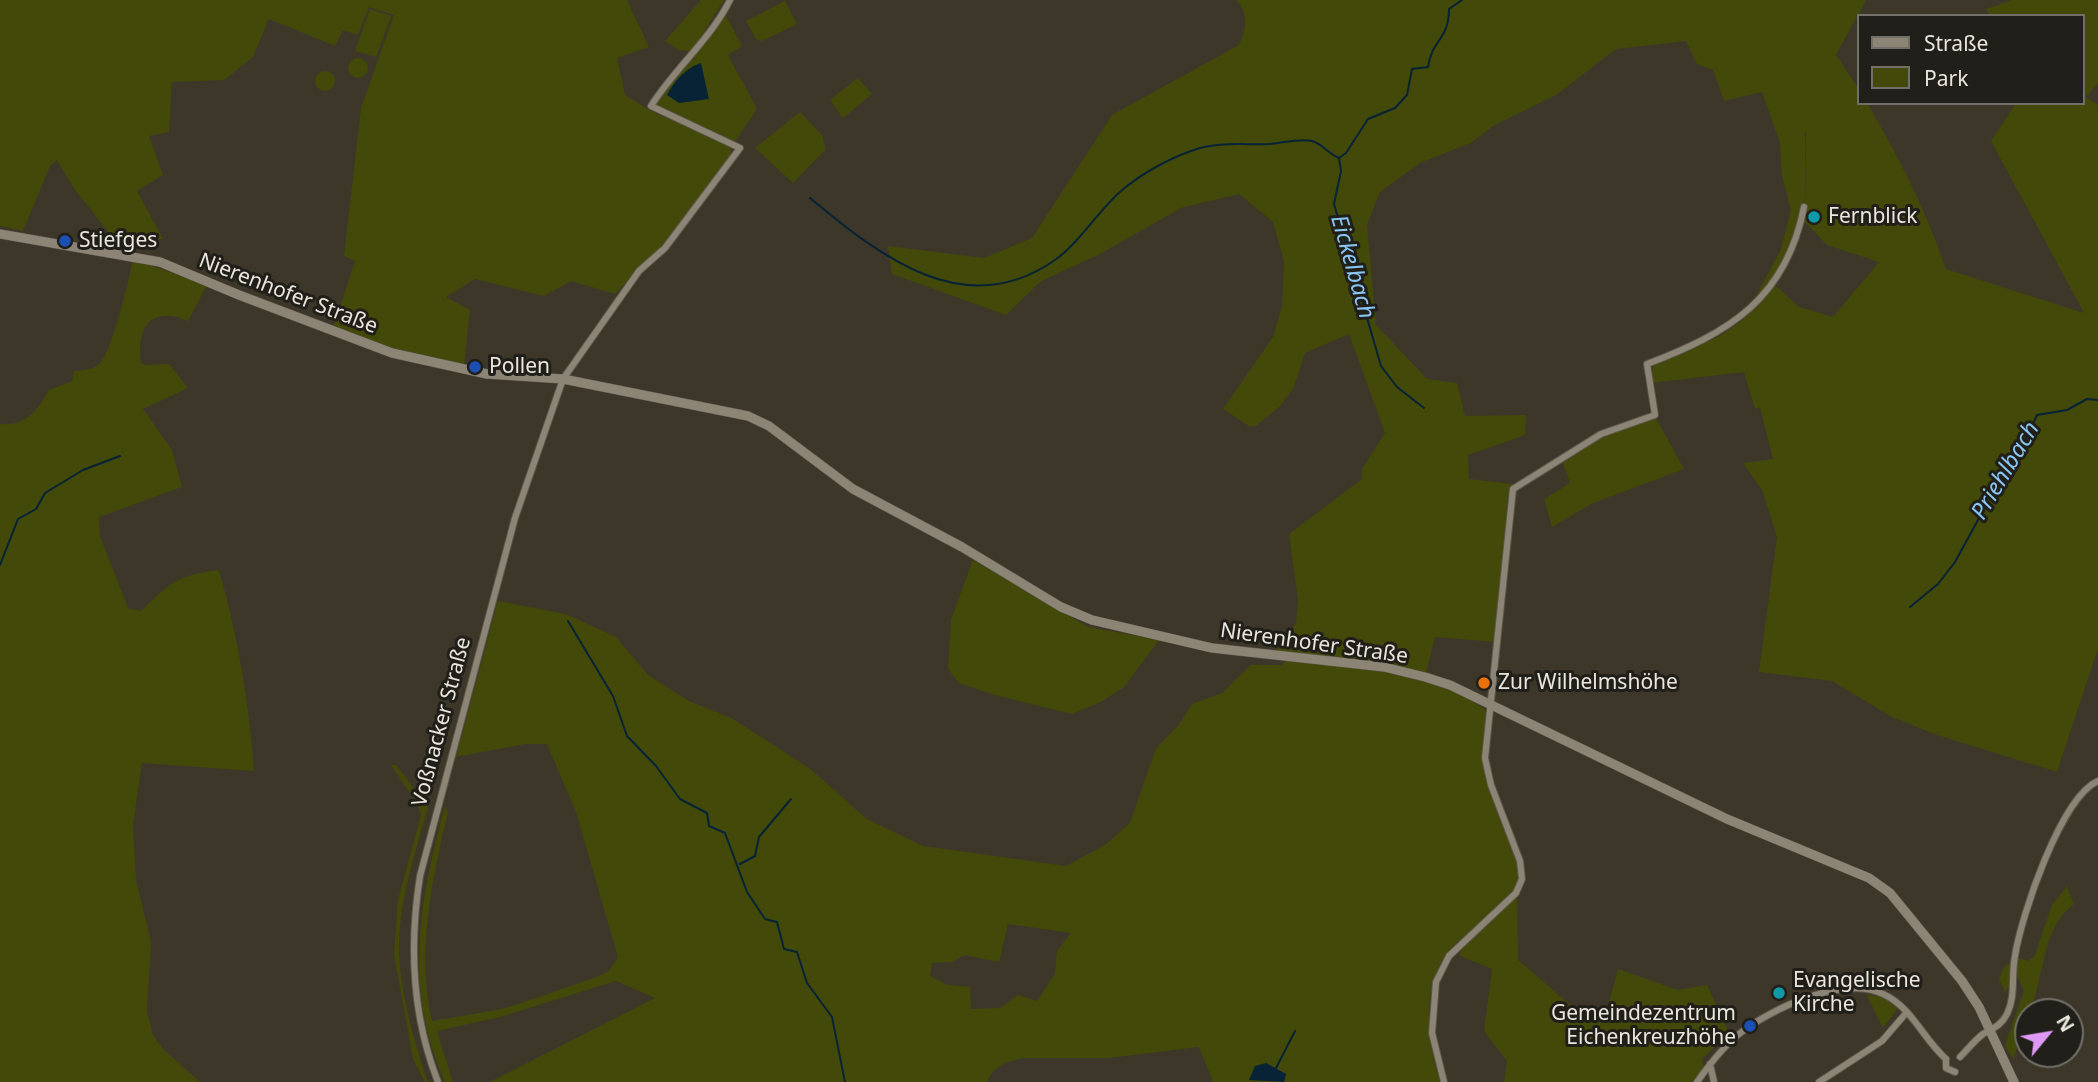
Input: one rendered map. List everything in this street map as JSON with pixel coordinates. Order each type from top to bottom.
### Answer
[{"type":"street","points":[[563,379],[639,271],[678,232],[740,148],[651,106],[685,58],[700,46],[730,0]]},
{"type":"street","points":[[1444,1082],[1432,1033],[1436,982],[1449,956],[1516,894],[1522,878],[1520,861],[1491,785],[1485,758],[1486,738],[1493,708],[1513,489],[1601,434],[1655,415],[1647,364],[1702,342],[1743,317],[1785,267],[1795,244],[1804,207]]},
{"type":"street","name":"Nierenhofer Straße","points":[[0,234],[160,262],[392,353],[487,374],[563,379],[758,420],[853,489],[962,547],[1061,607],[1092,620],[1212,648],[1384,667],[1450,685],[1727,819],[1880,884],[1962,981],[1991,1030],[2014,1082]]},
{"type":"street","name":"Voßnacker Straße","points":[[438,1082],[419,1016],[414,975],[413,941],[420,876],[515,518],[563,379]]},
{"type":"street","points":[[1960,1057],[2001,1023],[2012,1003],[2014,957],[2039,873],[2081,792],[2098,781]]},
{"type":"street","points":[[1697,1082],[1710,1064],[1750,1026],[1812,995],[1861,989],[1882,993],[1907,1012],[1946,1059],[1946,1068],[1955,1072]]},
{"type":"street","points":[[1819,1082],[1882,1041],[1907,1012]]},
{"type":"street","points":[[1946,1059],[1953,1054],[1960,1057]]},
{"type":"street","points":[[1954,1082],[1955,1072],[1961,1066],[1960,1057]]},
{"type":"street","points":[[1710,1064],[1714,1082]]},
{"type":"green space","points":[[0,0],[627,0],[649,47],[617,58],[625,95],[653,112],[730,145],[731,154],[683,223],[615,294],[571,281],[544,296],[475,279],[446,297],[470,310],[464,365],[393,350],[333,328],[355,261],[344,256],[361,108],[394,15],[369,7],[358,35],[343,30],[335,46],[269,19],[253,57],[224,80],[172,82],[169,132],[149,136],[163,175],[137,191],[163,239],[115,240],[75,190],[57,160],[50,166],[23,231],[0,226]]},
{"type":"green space","points":[[701,0],[724,0],[692,51],[678,50],[665,41]]},
{"type":"green space","points":[[1236,0],[1866,0],[1836,55],[1856,85],[1856,105],[1868,105],[1901,164],[1930,226],[1946,269],[2084,313],[1991,141],[2015,105],[2084,105],[2084,14],[1989,14],[1986,9],[2012,0],[2098,0],[2098,83],[2086,97],[2098,105],[2098,649],[2057,772],[1937,735],[1892,717],[1832,681],[1759,672],[1777,537],[1762,490],[1743,463],[1773,459],[1760,407],[1755,409],[1744,372],[1651,383],[1653,364],[1720,336],[1744,319],[1781,249],[1791,210],[1782,176],[1780,143],[1762,92],[1724,101],[1713,70],[1697,64],[1686,41],[1616,49],[1556,95],[1493,126],[1471,143],[1420,163],[1380,192],[1367,225],[1376,325],[1427,379],[1457,383],[1465,416],[1526,415],[1525,435],[1468,455],[1469,479],[1512,484],[1508,495],[1496,642],[1435,637],[1426,673],[1275,652],[1296,623],[1298,601],[1289,534],[1362,479],[1362,469],[1385,433],[1349,334],[1305,353],[1294,387],[1280,406],[1256,426],[1249,426],[1223,409],[1273,337],[1282,306],[1284,261],[1273,222],[1239,194],[1181,208],[1098,255],[1041,281],[1006,315],[892,274],[888,246],[984,258],[1032,238],[1112,115],[1239,45],[1245,21],[1243,11]],"holes":[[[1806,131],[1805,216],[1805,132]],[[1805,222],[1827,245],[1879,262],[1833,317],[1799,307],[1774,284],[1788,265]]]},
{"type":"green space","points":[[785,1],[797,24],[762,41],[756,39],[746,21]]},
{"type":"green space","points":[[370,9],[391,16],[376,57],[355,51]]},
{"type":"green space","points":[[725,14],[742,46],[728,55],[757,109],[735,142],[654,104]]},
{"type":"green space","points":[[358,58],[365,61],[368,68],[365,75],[358,78],[351,75],[348,68],[351,61]]},
{"type":"green space","points":[[325,71],[332,74],[335,81],[332,88],[325,91],[318,88],[315,81],[318,74]]},
{"type":"green space","points":[[858,78],[872,94],[843,118],[830,100]]},
{"type":"green space","points":[[800,112],[822,135],[826,149],[793,183],[755,148]]},
{"type":"green space","points":[[133,259],[207,285],[188,321],[175,317],[156,318],[149,322],[141,339],[141,363],[169,364],[188,388],[143,409],[172,450],[182,487],[99,517],[100,536],[128,608],[141,611],[176,582],[193,575],[219,570],[242,669],[254,771],[142,763],[133,825],[136,880],[151,942],[147,1011],[153,1035],[162,1048],[200,1082],[0,1082],[0,424],[24,420],[49,390],[72,381],[74,371],[91,369],[101,362],[116,325]]},
{"type":"green space","points":[[1656,418],[1684,469],[1593,503],[1552,527],[1544,499],[1570,483],[1563,463],[1603,436]]},
{"type":"green space","points":[[973,560],[1088,627],[1159,640],[1124,687],[1101,702],[1072,714],[959,683],[948,669],[951,619]]},
{"type":"green space","points":[[498,601],[566,614],[616,637],[648,675],[689,701],[733,719],[809,768],[867,819],[923,846],[1066,866],[1105,845],[1130,823],[1156,748],[1178,726],[1192,704],[1222,693],[1251,665],[1282,665],[1287,660],[1413,676],[1454,690],[1486,710],[1483,759],[1521,872],[1517,895],[1518,960],[1575,1009],[1592,1013],[1608,1006],[1618,969],[1678,990],[1707,985],[1729,1033],[1702,1059],[1704,1069],[1693,1082],[1504,1082],[1507,1061],[1484,1031],[1492,969],[1458,955],[1477,931],[1458,941],[1444,956],[1435,975],[1430,996],[1429,1019],[1435,1063],[1441,1082],[1213,1082],[1199,1047],[1109,1058],[1022,1058],[1005,1063],[993,1071],[987,1082],[490,1082],[655,998],[616,981],[500,1017],[437,1031],[453,1082],[445,1082],[432,1047],[424,1012],[419,944],[428,877],[445,806],[448,812],[436,864],[426,942],[427,995],[432,1021],[502,1009],[536,998],[609,971],[618,957],[576,812],[547,744],[525,744],[456,757]],"holes":[[[1008,924],[1071,933],[1057,951],[1055,974],[1037,1001],[1018,995],[1000,1008],[971,1009],[970,987],[948,985],[930,976],[932,963],[952,962],[964,955],[999,962]]]},
{"type":"green space","points":[[391,765],[396,765],[428,807],[406,889],[401,917],[399,958],[405,1001],[428,1082],[425,1082],[413,1059],[394,955],[398,900],[421,815],[417,803]]},
{"type":"green space","points":[[2067,886],[2074,904],[2064,913],[2052,933],[2035,998],[2021,998],[2024,990],[2017,976],[2005,992],[1999,979],[2004,967],[2019,958],[2028,961],[2034,957],[2052,905]]},
{"type":"green space","points":[[1866,994],[1881,997],[1898,1008],[1883,1028]]},
{"type":"green space","points":[[2014,1019],[2013,1059],[2005,1046]]},
{"type":"water","points":[[701,63],[709,99],[679,103],[667,95],[681,76]]},
{"type":"water","points":[[1266,1063],[1286,1074],[1284,1082],[1249,1080],[1255,1066]]},
{"type":"waterway","name":"Eickelbach","points":[[1424,408],[1397,387],[1381,366],[1334,204],[1341,171],[1339,158],[1346,153],[1368,119],[1395,108],[1407,95],[1412,69],[1428,67],[1433,50],[1446,27],[1449,9],[1462,0]]},
{"type":"waterway","points":[[810,198],[866,241],[925,275],[957,284],[989,285],[1022,278],[1055,260],[1129,184],[1190,151],[1217,145],[1307,140],[1319,144],[1339,158]]},
{"type":"waterway","name":"Priehlbach","points":[[1910,607],[1938,584],[1955,562],[1978,520],[1999,471],[2024,443],[2037,415],[2067,410],[2087,399],[2098,400]]},
{"type":"waterway","points":[[0,565],[18,519],[36,509],[45,493],[83,470],[120,456]]},
{"type":"waterway","points":[[568,621],[613,696],[627,736],[656,766],[680,799],[707,813],[709,826],[725,833],[747,892],[765,919],[777,922],[784,949],[797,952],[807,983],[832,1017],[845,1082]]},
{"type":"waterway","points":[[740,864],[755,856],[759,837],[791,799]]},
{"type":"waterway","points":[[1275,1070],[1295,1031]]},
{"type":"place","name":"Fernblick","points":[[1814,217]]},
{"type":"place","name":"Stiefges","points":[[65,241]]},
{"type":"place","name":"Pollen","points":[[475,367]]},
{"type":"place","name":"Zur Wilhelmshöhe","points":[[1484,683]]},
{"type":"place","name":"Evangelische Kirche","points":[[1779,993]]},
{"type":"place","name":"Gemeindezentrum Eichenkreuzhöhe","points":[[1750,1026]]}]
